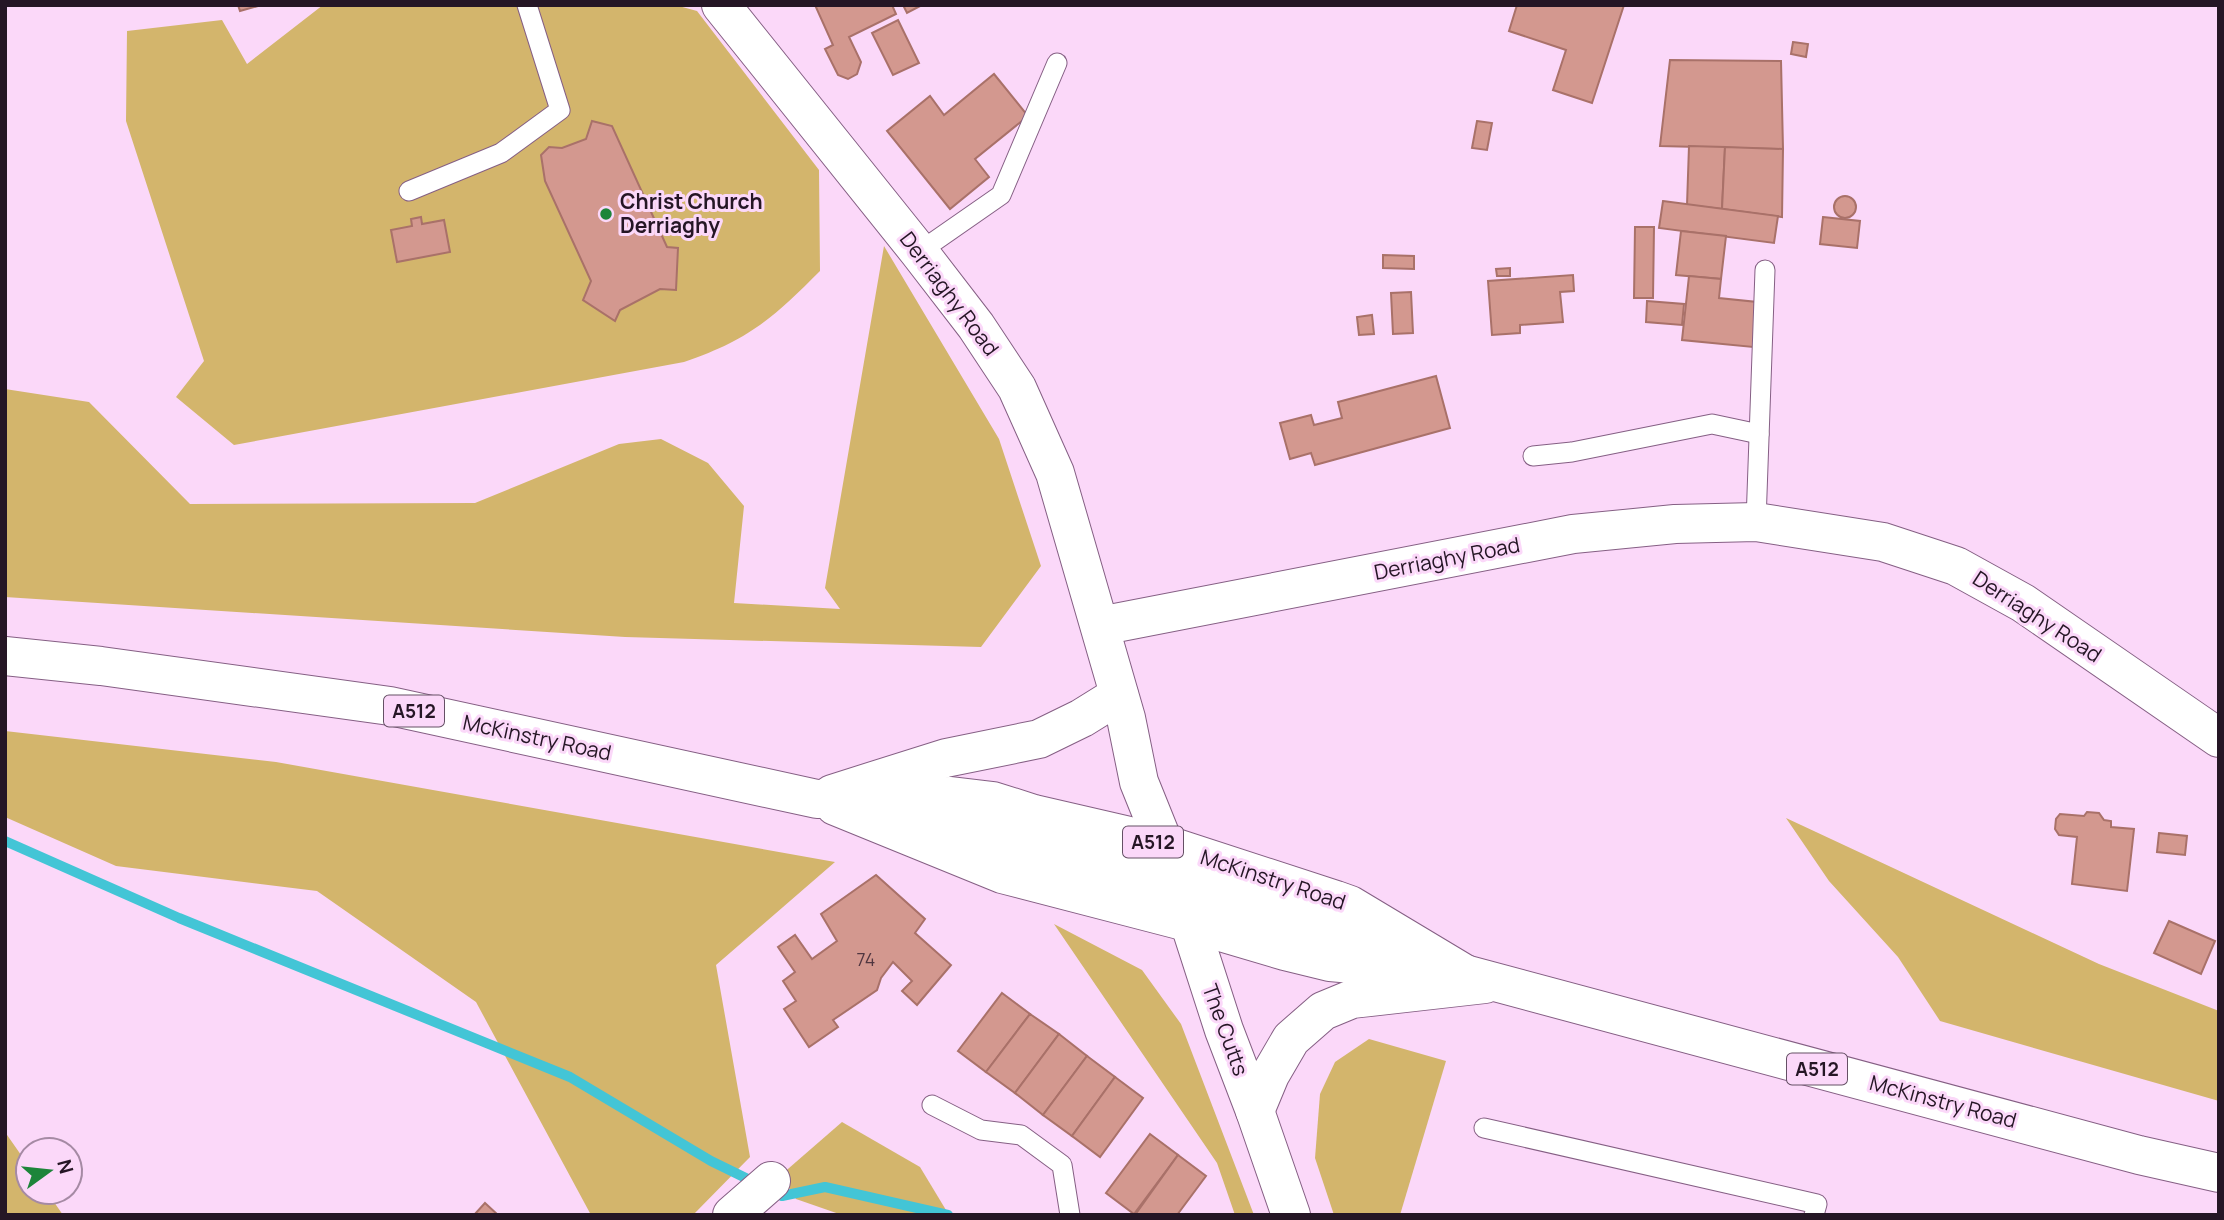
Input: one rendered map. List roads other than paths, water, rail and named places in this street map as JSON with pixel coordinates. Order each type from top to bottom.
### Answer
[{"type":"main road","name":"Derriaghy Road","points":[[721,5],[919,251],[976,326],[1017,388],[1055,473],[1119,695],[1139,782],[1164,845]]},
{"type":"main road","name":"Derriaghy Road","points":[[1100,626],[1573,534],[1675,524],[1756,522],[1883,542],[1956,566],[2023,603],[2219,738]]},
{"type":"main road","name":"McKinstry Road","points":[[5,656],[101,666],[390,706],[817,799],[1002,874],[1330,962],[1480,978],[2139,1155],[2219,1173]]},
{"type":"main road","points":[[817,799],[946,758],[1039,739],[1082,718],[1119,695]]},
{"type":"main road","name":"McKinstry Road","points":[[817,799],[951,796],[993,801],[1034,814],[1164,845],[1350,905],[1480,978]]},
{"type":"main road","points":[[882,799],[958,827],[1175,884],[1333,934],[1398,968]]},
{"type":"main road","name":"The Cutts","points":[[1164,845],[1224,1030],[1292,1215]]},
{"type":"main road","points":[[1255,1111],[1270,1075],[1291,1039],[1324,1011],[1352,999],[1480,978]]},
{"type":"lane","points":[[410,191],[502,153],[560,110],[527,5]]},
{"type":"lane","points":[[919,251],[1001,195],[1058,63]]},
{"type":"lane","points":[[1756,522],[1765,270]]},
{"type":"lane","points":[[1533,456],[1572,452],[1712,424],[1759,434]]},
{"type":"lane","points":[[932,1105],[981,1130],[1021,1135],[1062,1165],[1070,1215]]},
{"type":"lane","points":[[1484,1128],[1816,1204],[1814,1215]]},
{"type":"waterway","points":[[5,841],[179,918],[570,1077],[711,1161],[756,1183]]},
{"type":"waterway","points":[[771,1190],[782,1196],[825,1187],[948,1215]]},
{"type":"place","name":"Christ Church Derriaghy","points":[[606,214]]}]
